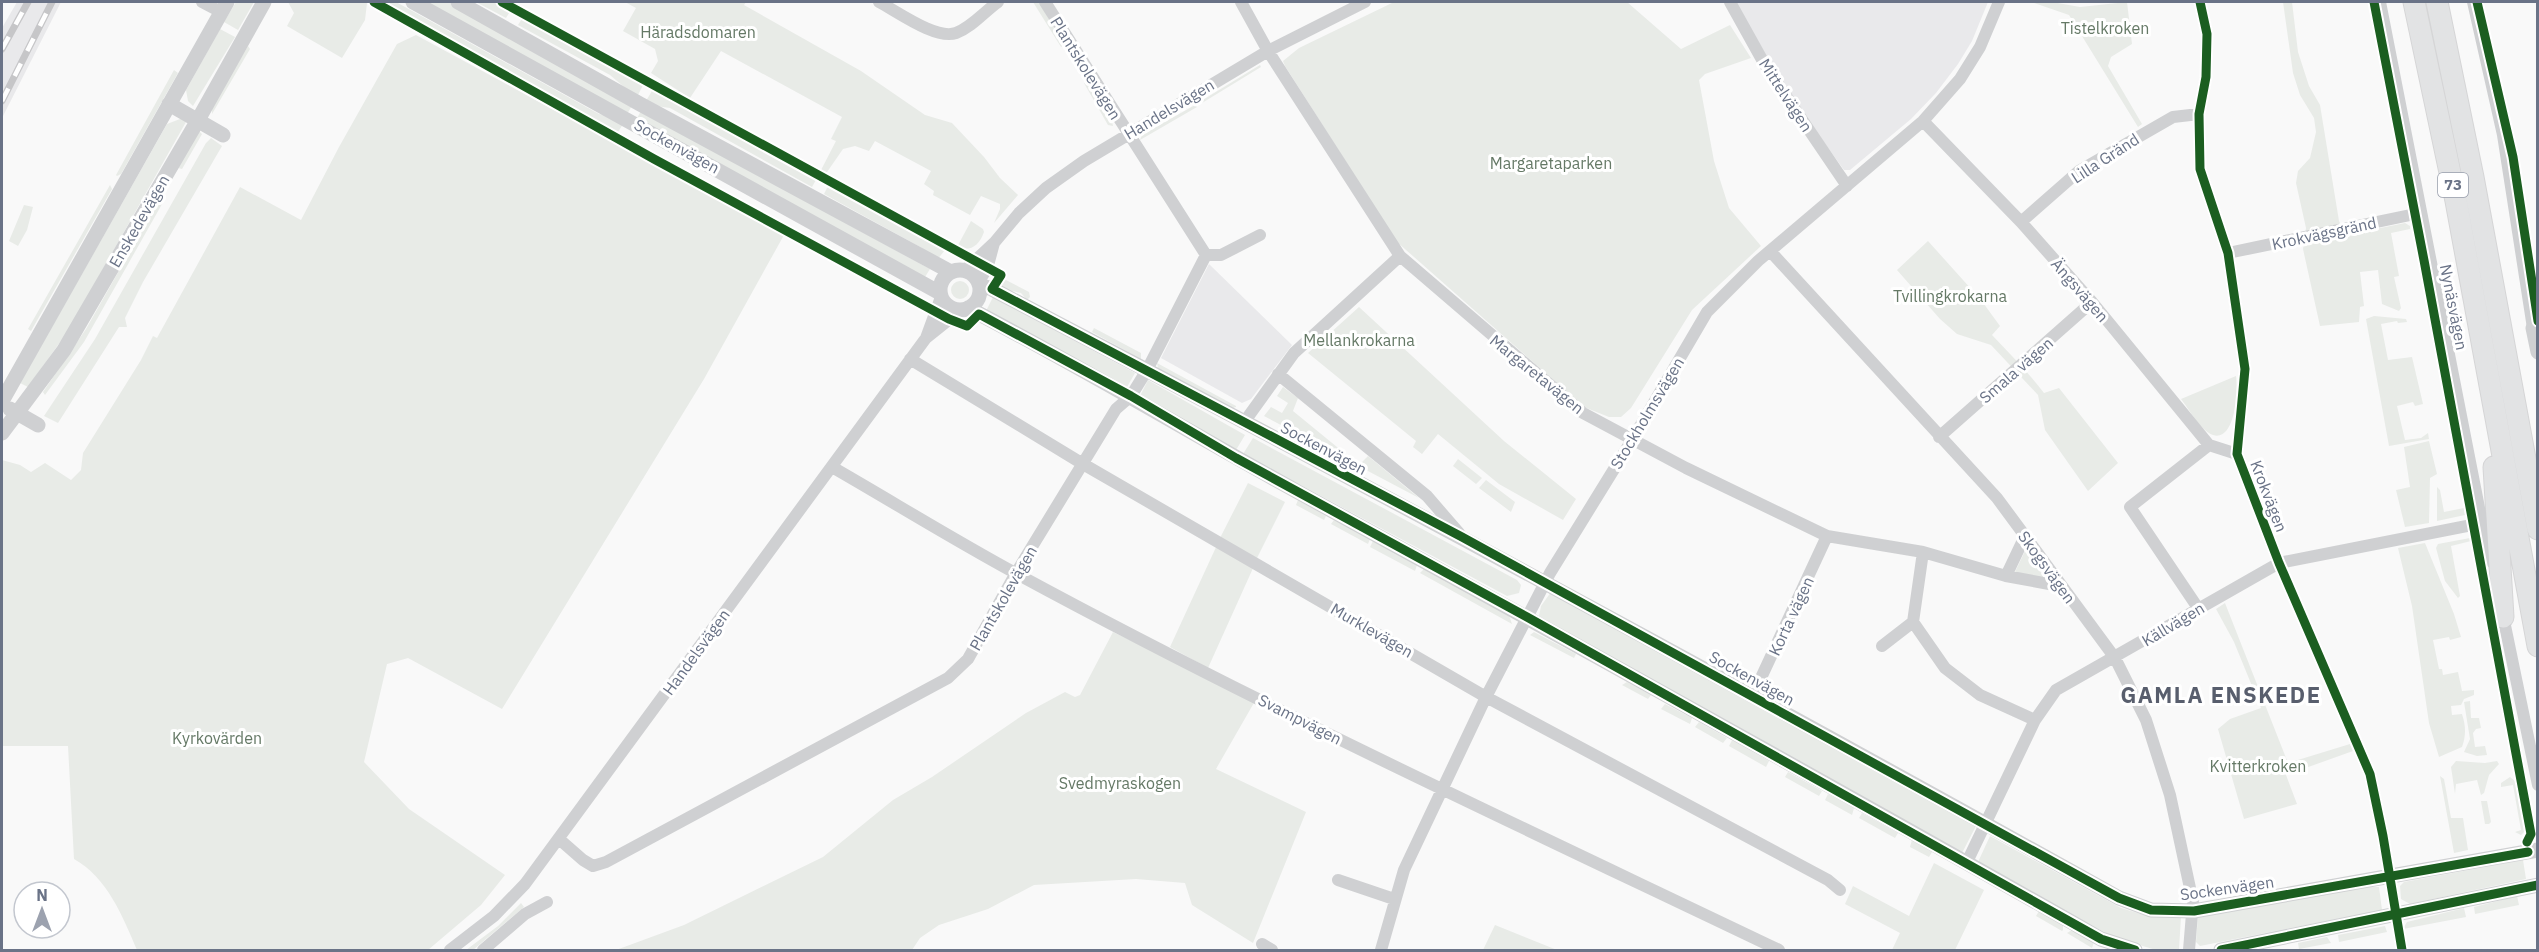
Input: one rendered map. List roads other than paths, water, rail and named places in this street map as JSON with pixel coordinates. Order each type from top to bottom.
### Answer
[{"type":"highway","name":"Nynäsvägen","points":[[2414,2],[2452,179],[2538,646]]},
{"type":"highway","name":"73","points":[[2437,2],[2473,177],[2538,529]]},
{"type":"highway","points":[[2499,320],[2517,365],[2538,459]]},
{"type":"highway","points":[[2487,370],[2503,617]]},
{"type":"street","points":[[202,2],[224,7]]},
{"type":"street","name":"Enskedevägen","points":[[2,433],[64,350],[264,2]]},
{"type":"street","name":"Sockenvägen","points":[[412,2],[941,295],[946,304],[964,309],[1131,396],[1246,463],[1527,617],[2100,939],[2135,951]]},
{"type":"street","name":"Sockenvägen","points":[[458,2],[640,104],[958,271],[970,273],[979,284],[1245,421],[1462,537],[2119,898],[2151,910],[2194,911],[2538,850]]},
{"type":"street","points":[[879,2],[945,35],[957,33],[969,26],[998,2]]},
{"type":"street","name":"Plantskolevägen","points":[[559,839],[593,866],[606,862],[948,678],[969,659],[1016,573],[1116,409],[1131,396],[1147,370],[1206,255],[1045,2]]},
{"type":"street","name":"Margaretavägen","points":[[1241,2],[1268,51],[1400,256],[1583,413],[1632,440],[1827,536],[1923,552],[2006,576],[2060,586]]},
{"type":"street","name":"Handelsvägen","points":[[958,271],[994,243],[1019,213],[1046,188],[1084,160],[1268,51],[1365,2]]},
{"type":"street","name":"Mittelvägen","points":[[1730,2],[1766,65],[1847,186]]},
{"type":"street","name":"Stockholmsvägen","points":[[1381,951],[1404,870],[1486,697],[1545,583],[1707,312],[1770,251],[1923,121],[1960,79],[1980,47],[1999,2]]},
{"type":"street","name":"Krokvägen","points":[[2200,2],[2207,34],[2206,77],[2199,114],[2200,169],[2228,253],[2246,369],[2237,454],[2279,563],[2370,774],[2402,951]]},
{"type":"street","name":"Nynäsvägen","points":[[2379,2],[2482,523],[2538,785]]},
{"type":"street","points":[[2473,2],[2503,135],[2536,327],[2538,352]]},
{"type":"street","name":"Enskedevägen","points":[[2,403],[224,7]]},
{"type":"street","points":[[169,104],[223,135]]},
{"type":"street","name":"Lilla Gränd","points":[[2021,222],[2079,171],[2173,117],[2199,114]]},
{"type":"street","name":"Ängsvägen","points":[[1923,121],[2021,222],[2092,302],[2210,445]]},
{"type":"street","name":"Krokvägsgränd","points":[[2228,253],[2420,213]]},
{"type":"street","points":[[1206,255],[1221,255],[1260,235]]},
{"type":"street","name":"Handelsvägen","points":[[979,284],[987,269],[994,243]]},
{"type":"street","name":"Skogsvägen","points":[[1770,251],[1997,498],[2115,658],[2146,720],[2170,795],[2184,851],[2194,911],[2189,951]]},
{"type":"street","points":[[1245,421],[1294,353],[1400,256]]},
{"type":"street","points":[[941,295],[942,281],[958,271]]},
{"type":"street","points":[[964,309],[979,296],[979,284]]},
{"type":"street","name":"Handelsvägen","points":[[926,338],[941,295]]},
{"type":"street","name":"Smala vägen","points":[[1939,437],[2092,302]]},
{"type":"street","name":"Handelsvägen","points":[[450,951],[494,916],[525,884],[926,338],[964,309]]},
{"type":"street","name":"Murklevägen","points":[[910,359],[1083,464],[1486,697],[1818,874],[1840,890]]},
{"type":"street","name":"Sockenvägen","points":[[1278,374],[1427,496],[1462,537]]},
{"type":"street","points":[[2,403],[38,426]]},
{"type":"street","points":[[2198,608],[2130,507],[2210,445],[2237,454]]},
{"type":"street","name":"Svampvägen","points":[[832,467],[1016,573],[1175,657],[1441,790],[1779,951]]},
{"type":"street","name":"Källvägen","points":[[1966,862],[1986,825],[2035,720],[2056,690],[2279,563],[2482,523]]},
{"type":"street","name":"Korta vägen","points":[[1753,695],[1827,536]]},
{"type":"street","points":[[2006,576],[2025,536]]},
{"type":"street","points":[[1923,552],[1913,622],[1945,668],[1980,695],[2035,720]]},
{"type":"street","points":[[1882,646],[1913,622]]},
{"type":"street","points":[[1338,880],[1394,899]]},
{"type":"street","points":[[2221,951],[2538,885]]},
{"type":"street","points":[[483,951],[525,914],[547,902]]},
{"type":"railway","points":[[2,49],[28,2]]},
{"type":"railway","points":[[2,101],[52,2]]},
{"type":"district","name":"GAMLA ENSKEDE","points":[[2221,695]]},
{"type":"park label","name":"Tistelkroken","points":[[2105,28]]},
{"type":"park label","name":"Häradsdomaren","points":[[698,32]]},
{"type":"park label","name":"Margaretaparken","points":[[1551,163]]},
{"type":"park label","name":"Tvillingkrokarna","points":[[1950,296]]},
{"type":"park label","name":"Mellankrokarna","points":[[1359,340]]},
{"type":"park label","name":"Kyrkovärden","points":[[217,738]]},
{"type":"park label","name":"Kvitterkroken","points":[[2258,766]]},
{"type":"park label","name":"Svedmyraskogen","points":[[1120,783]]}]
